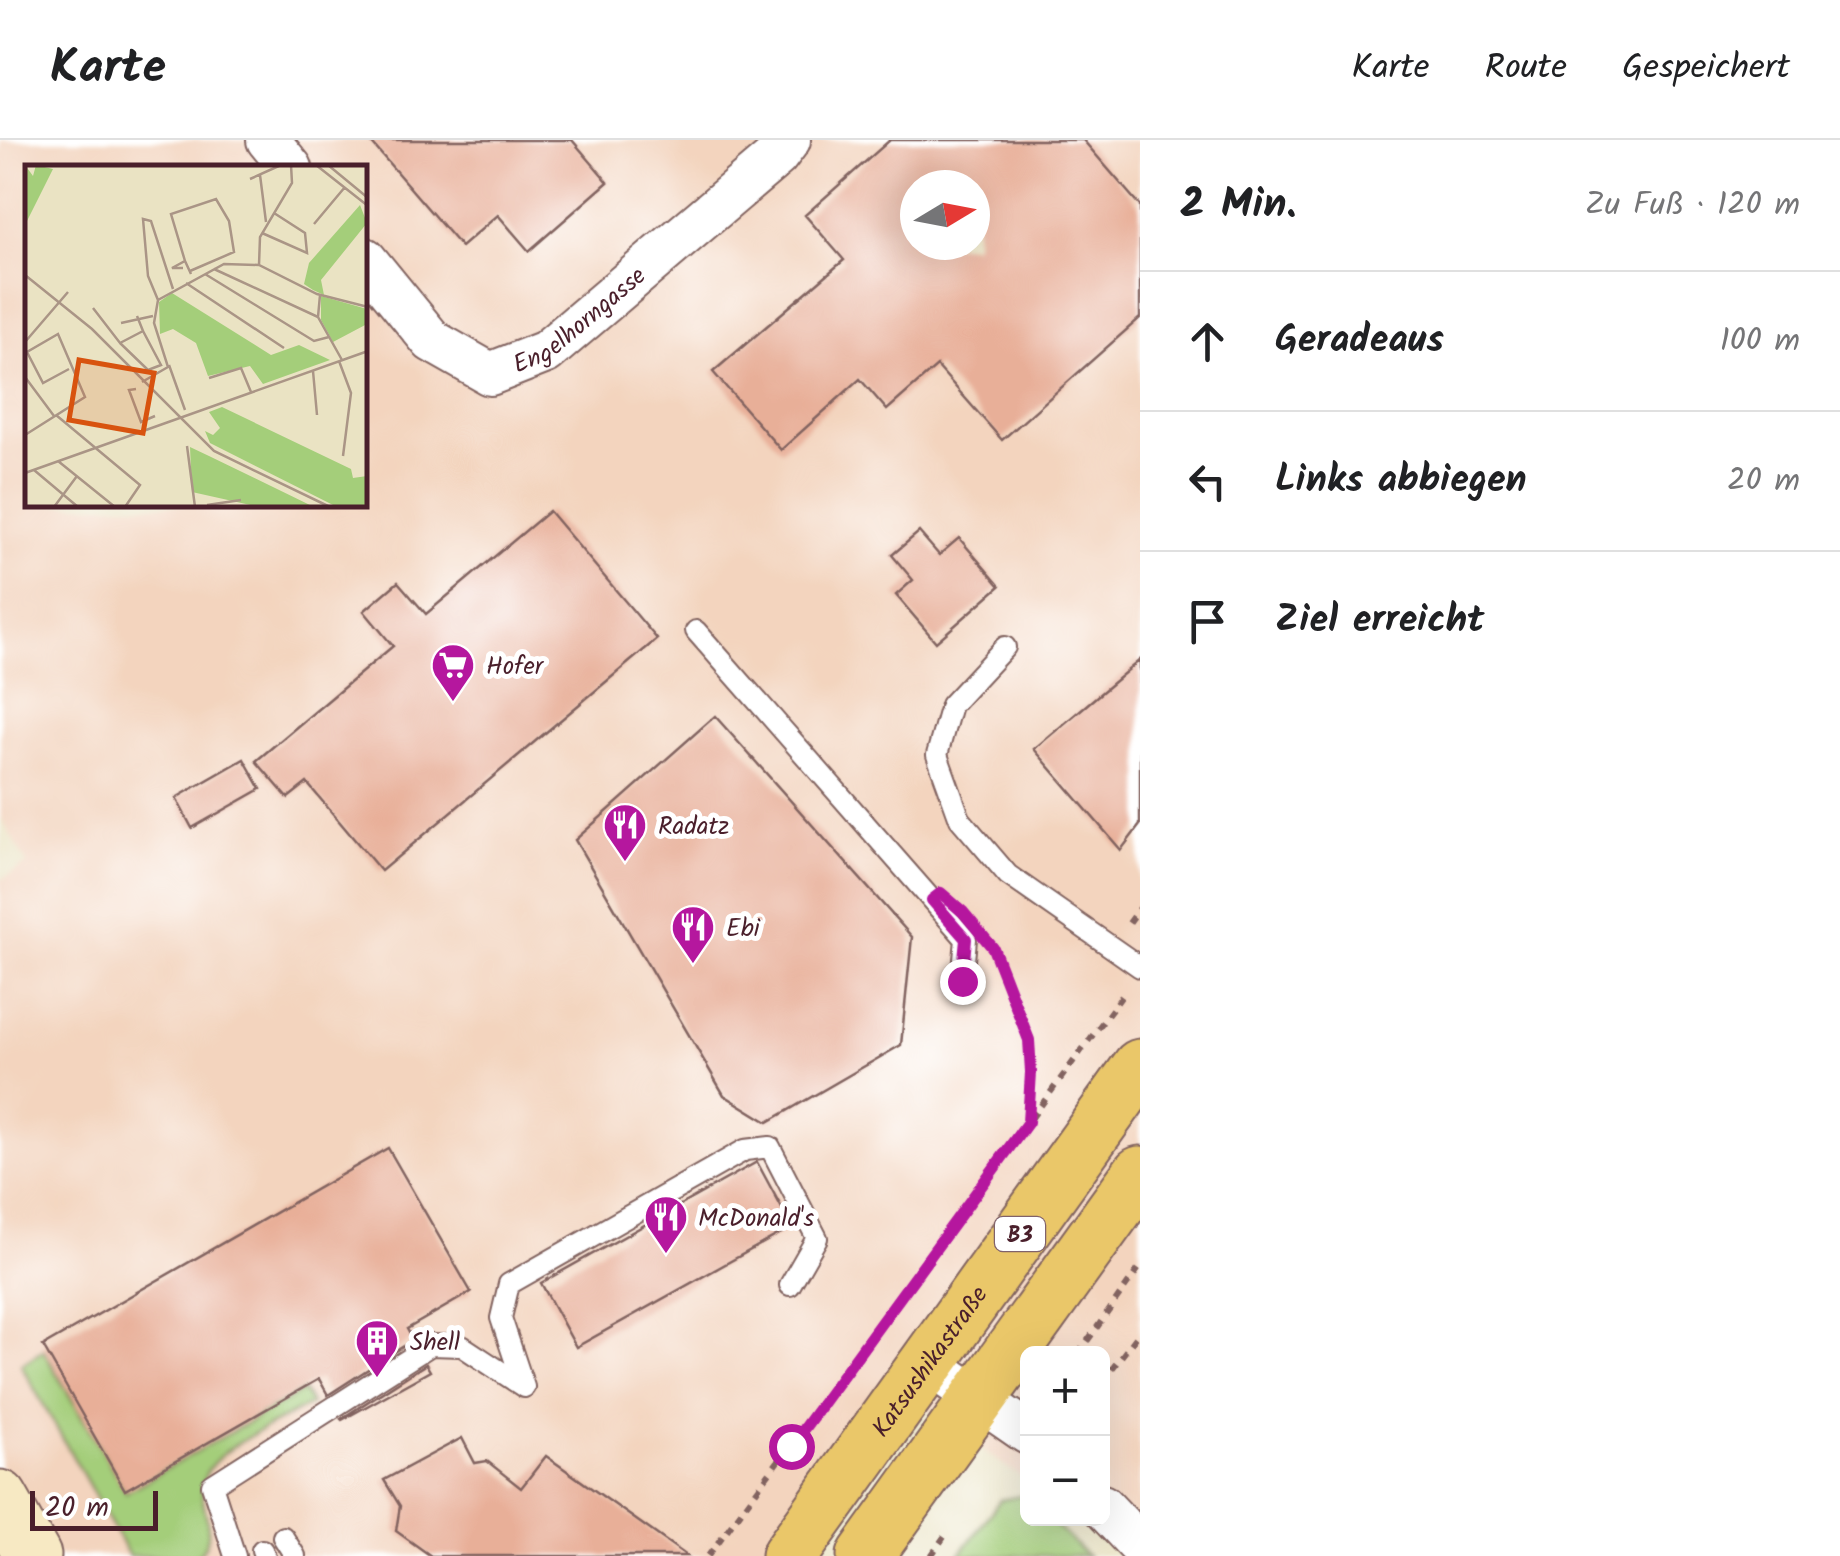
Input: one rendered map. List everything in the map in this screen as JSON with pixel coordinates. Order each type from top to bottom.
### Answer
[{"type":"main road","name":"Katsushikastraße","points":[[789,1556],[1140,1067]]},
{"type":"main road","name":"B3","points":[[865,1556],[1140,1174]]},
{"type":"main road","points":[[0,1498],[34,1556]]},
{"type":"street","points":[[268,140],[289,165]]},
{"type":"street","name":"Engelhorngasse","points":[[368,263],[432,340],[490,374],[546,352],[777,156],[789,140]]},
{"type":"street","points":[[927,1363],[1020,1427]]},
{"type":"street","points":[[1110,1514],[1140,1546]]},
{"type":"lane","points":[[696,631],[966,939],[962,981]]},
{"type":"lane","points":[[1006,647],[951,705],[937,755],[960,818],[1008,875],[1135,977]]},
{"type":"lane","points":[[235,1556],[212,1486],[432,1345],[462,1346],[524,1388],[501,1318],[509,1284],[745,1150],[770,1147],[817,1238],[790,1285]]},
{"type":"lane","points":[[283,1537],[295,1556]]},
{"type":"path","points":[[993,948],[1029,1040],[1028,1122]]},
{"type":"path","points":[[708,1556],[1135,977]]},
{"type":"path","points":[[1084,1346],[1140,1268]]},
{"type":"path","points":[[1110,1371],[1140,1332]]},
{"type":"shaded area","points":[[0,140],[1140,140],[1140,1556],[1125,1553],[1087,1526],[1110,1526],[1110,1346],[1020,1346],[1020,1477],[922,1406],[814,1556],[42,1556],[0,1483],[0,880],[27,864],[0,816]]},
{"type":"green space","points":[[43,1350],[126,1492],[303,1391],[311,1404],[238,1444],[213,1464],[206,1474],[202,1496],[208,1537],[197,1556],[129,1556],[21,1365]]},
{"type":"green space","points":[[1020,1496],[1020,1526],[1056,1526],[1087,1556],[959,1556],[1000,1500]]},
{"type":"building","points":[[369,140],[572,140],[608,182],[529,251],[498,215],[461,247]]},
{"type":"building","points":[[890,140],[1083,140],[1140,206],[1140,318],[1002,440],[937,366],[887,410],[860,379],[781,450],[713,372],[844,260],[805,215]]},
{"type":"building","name":"Hofer","points":[[549,511],[657,639],[381,871],[307,783],[288,798],[256,761],[393,646],[364,611],[398,582],[426,614]]},
{"type":"building","points":[[919,532],[939,555],[959,538],[1000,586],[936,642],[896,595],[913,580],[892,555]]},
{"type":"building","points":[[1140,660],[1140,825],[1121,850],[1034,749]]},
{"type":"building","points":[[715,716],[912,937],[901,1045],[768,1122],[724,1095],[575,840]]},
{"type":"building","points":[[244,759],[261,789],[192,828],[176,798]]},
{"type":"building","points":[[388,1148],[471,1292],[407,1329],[413,1340],[328,1395],[319,1379],[125,1490],[43,1346]]},
{"type":"building","name":"McDonald's","points":[[757,1162],[792,1227],[576,1347],[541,1283]]},
{"type":"building","points":[[426,1364],[430,1371],[341,1419]]},
{"type":"building","points":[[462,1438],[475,1463],[487,1461],[521,1488],[546,1456],[687,1556],[431,1556],[396,1531],[400,1506],[384,1480]]},
{"type":"place","name":"Hofer","points":[[453,703]]},
{"type":"place","name":"Radatz","points":[[625,863]]},
{"type":"place","name":"Ebi","points":[[693,965]]},
{"type":"place","name":"McDonald's","points":[[666,1255]]},
{"type":"place","name":"Shell","points":[[377,1379]]},
{"type":"route","points":[[791,1446],[1028,1122],[1029,1040],[993,948],[941,893],[932,900],[966,939],[962,981]]}]
